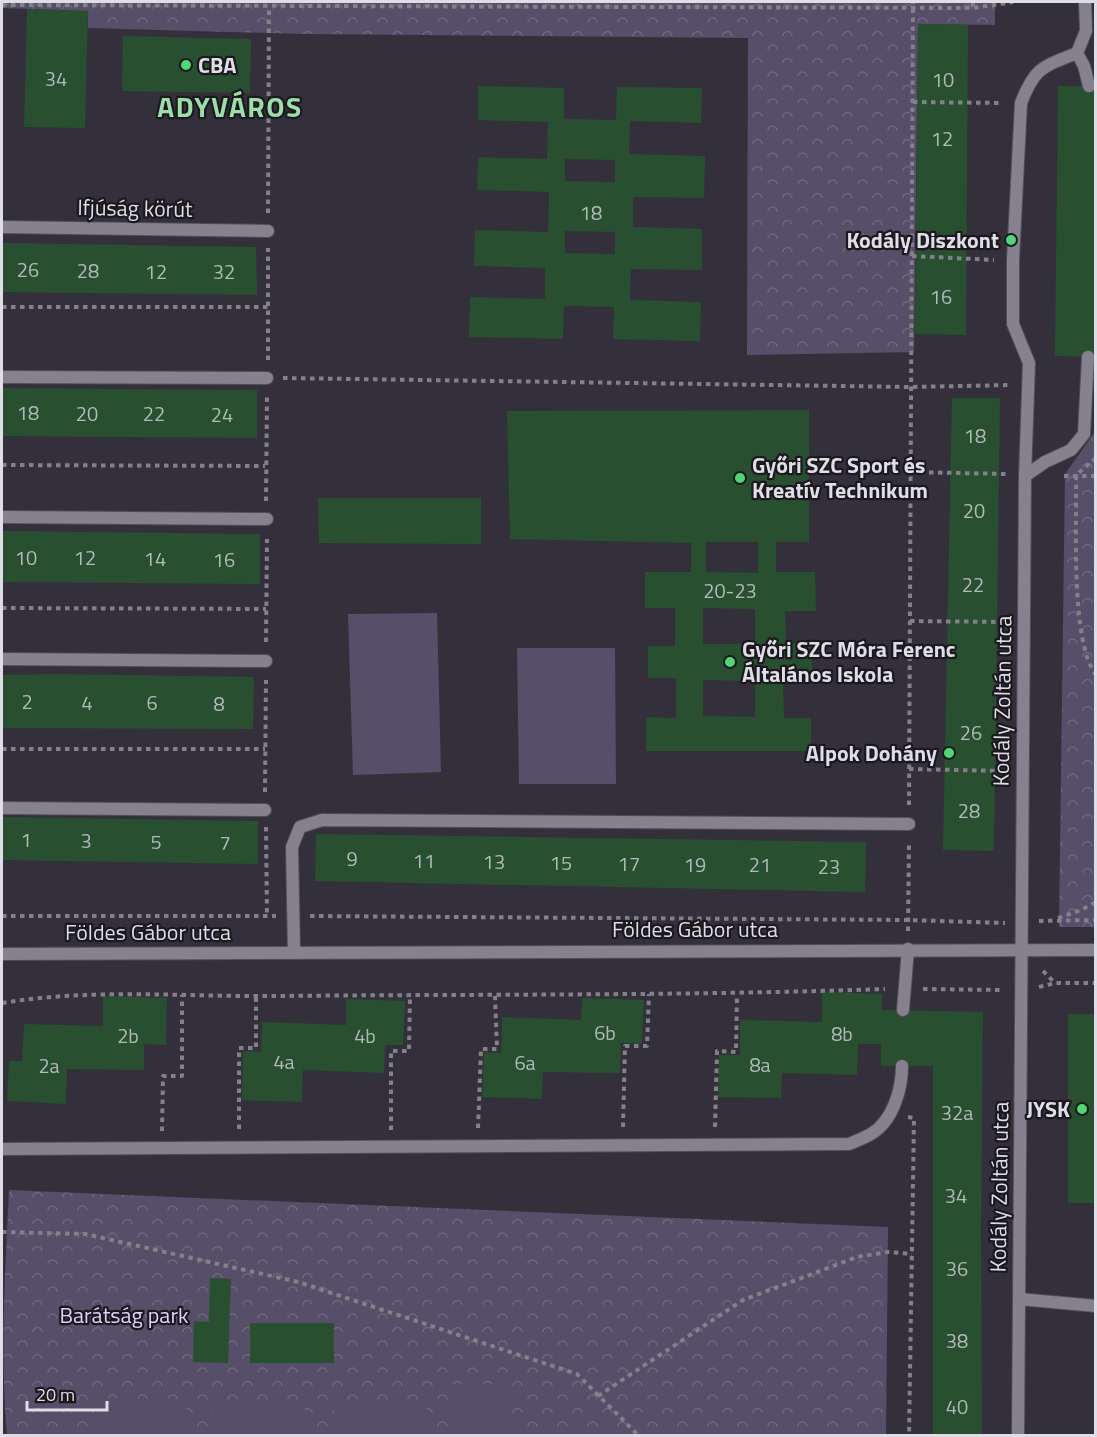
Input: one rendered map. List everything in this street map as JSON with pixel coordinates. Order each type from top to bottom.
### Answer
[{"type":"street","points":[[1085,2],[1086,31],[1077,53],[1084,66],[1089,86]]},
{"type":"street","name":"Kodály Zoltán utca","points":[[1018,1436],[1025,476],[1029,363],[1013,324],[1013,260],[1021,103],[1030,81],[1044,66],[1077,53]]},
{"type":"street","name":"Ifjúság körút","points":[[2,227],[268,231]]},
{"type":"street","points":[[1025,476],[1045,462],[1071,450],[1084,434],[1088,357]]},
{"type":"street","points":[[2,377],[267,378]]},
{"type":"street","points":[[2,517],[267,519]]},
{"type":"street","points":[[2,659],[266,661]]},
{"type":"street","points":[[2,808],[265,810]]},
{"type":"street","points":[[294,952],[292,847],[300,827],[322,820],[909,824]]},
{"type":"street","points":[[903,1010],[908,950]]},
{"type":"street","name":"Földes Gábor utca","points":[[2,954],[1095,950]]},
{"type":"street","points":[[2,1149],[849,1144],[872,1134],[891,1112],[902,1082],[902,1066]]},
{"type":"street","points":[[1019,1299],[1095,1306]]},
{"type":"path","points":[[908,950],[913,2]]},
{"type":"path","points":[[973,2],[973,8]]},
{"type":"path","points":[[2,5],[634,4],[973,8],[1013,2]]},
{"type":"path","points":[[267,916],[265,466],[269,6]]},
{"type":"path","points":[[913,102],[1021,103]]},
{"type":"path","points":[[912,256],[1013,260]]},
{"type":"path","points":[[2,307],[268,307]]},
{"type":"path","points":[[267,378],[911,387],[1027,385]]},
{"type":"path","points":[[1095,458],[1076,476],[1078,620],[1089,668],[1095,675]]},
{"type":"path","points":[[2,465],[265,466]]},
{"type":"path","points":[[911,472],[1025,476]]},
{"type":"path","points":[[2,608],[266,609]]},
{"type":"path","points":[[910,621],[1024,623]]},
{"type":"path","points":[[2,749],[265,749]]},
{"type":"path","points":[[909,768],[1022,772]]},
{"type":"path","points":[[1052,920],[1081,910],[1095,902]]},
{"type":"path","points":[[2,916],[908,920],[997,924],[1095,920]]},
{"type":"path","points":[[2,1003],[100,993],[256,997],[737,994],[904,989],[1020,991],[1055,983],[1095,983]]},
{"type":"path","points":[[622,1145],[625,1046],[647,1046],[649,994]]},
{"type":"path","points":[[714,1145],[717,1052],[736,1052],[737,994]]},
{"type":"path","points":[[162,1148],[163,1076],[182,1076],[182,995]]},
{"type":"path","points":[[391,1147],[391,1051],[409,1051],[410,995]]},
{"type":"path","points":[[478,1147],[481,1049],[497,1050],[495,996]]},
{"type":"path","points":[[239,1148],[239,1048],[256,1048],[256,997]]},
{"type":"path","points":[[891,1112],[914,1118],[909,1436]]},
{"type":"path","points":[[2,1232],[85,1234],[298,1282],[577,1374],[639,1436]]},
{"type":"path","points":[[598,1396],[743,1300],[856,1257],[888,1252],[912,1254]]},
{"type":"green space","points":[[2,2],[995,2],[995,25],[918,24],[914,352],[747,355],[748,38],[305,34],[88,28],[88,11],[2,8]]},
{"type":"green space","points":[[1095,432],[1095,927],[1059,927],[1065,474]]},
{"type":"green space","points":[[437,613],[441,772],[353,775],[348,614]]},
{"type":"green space","points":[[517,648],[615,648],[616,784],[519,784]]},
{"type":"green space","name":"Barátság park","points":[[9,1190],[888,1227],[886,1435],[7,1436],[4,1344]]},
{"type":"green space","points":[[448,1384],[509,1384],[509,1435],[448,1435]]},
{"type":"green space","points":[[95,1398],[187,1399],[186,1435],[95,1435]]},
{"type":"green space","points":[[334,1400],[427,1402],[427,1435],[334,1435]]},
{"type":"green space","points":[[213,1401],[305,1402],[304,1435],[213,1435]]},
{"type":"building","points":[[27,9],[88,11],[85,128],[24,127]]},
{"type":"building","points":[[918,24],[968,25],[966,335],[915,334]]},
{"type":"building","name":"CBA","points":[[123,36],[251,39],[250,93],[122,91]]},
{"type":"building","points":[[478,86],[564,88],[564,119],[616,120],[617,87],[702,88],[701,123],[630,121],[629,154],[705,156],[704,198],[633,197],[633,227],[702,229],[702,270],[631,269],[630,300],[701,302],[700,341],[613,339],[614,307],[564,306],[563,339],[469,337],[470,297],[545,299],[545,268],[474,266],[475,230],[548,232],[549,192],[477,190],[478,157],[547,159],[548,122],[478,120]],"holes":[[[565,159],[615,160],[615,182],[565,181]],[[565,231],[615,232],[615,254],[565,253]]]},
{"type":"building","points":[[1058,86],[1095,86],[1095,357],[1055,356]]},
{"type":"building","points":[[2,243],[256,247],[257,295],[2,292]]},
{"type":"building","points":[[2,388],[257,390],[257,438],[2,436]]},
{"type":"building","points":[[952,398],[1000,398],[994,851],[943,850]]},
{"type":"building","points":[[809,410],[809,542],[776,542],[776,572],[815,572],[816,611],[785,611],[786,643],[812,643],[812,680],[783,680],[784,718],[811,718],[811,751],[646,751],[646,717],[676,718],[676,678],[648,678],[648,646],[675,646],[675,608],[645,608],[645,572],[691,572],[691,543],[510,539],[507,411]],"holes":[[[706,542],[758,542],[758,573],[706,572]],[[703,608],[755,609],[755,644],[703,644]],[[703,680],[755,681],[755,717],[703,716]]]},
{"type":"building","points":[[318,498],[481,498],[481,544],[319,543]]},
{"type":"building","points":[[2,531],[260,534],[260,584],[2,582]]},
{"type":"building","points":[[2,675],[254,677],[253,729],[2,728]]},
{"type":"building","points":[[2,817],[258,821],[258,864],[2,860]]},
{"type":"building","points":[[316,834],[866,842],[865,892],[315,881]]},
{"type":"building","points":[[822,992],[882,994],[882,1010],[983,1012],[982,1436],[933,1436],[933,1066],[881,1066],[881,1044],[858,1044],[857,1075],[782,1073],[781,1098],[718,1097],[719,1055],[740,1055],[740,1020],[822,1022]]},
{"type":"building","points":[[103,996],[167,998],[166,1045],[144,1044],[144,1070],[67,1069],[66,1104],[7,1101],[9,1061],[22,1061],[24,1024],[103,1026]]},
{"type":"building","points":[[582,998],[644,1000],[642,1044],[621,1043],[620,1073],[543,1072],[542,1099],[482,1097],[484,1052],[501,1053],[502,1017],[581,1020]]},
{"type":"building","points":[[346,999],[405,1001],[403,1045],[385,1045],[384,1073],[303,1070],[302,1102],[242,1100],[243,1051],[261,1052],[262,1022],[346,1025]]},
{"type":"building","name":"JYSK","points":[[1068,1014],[1095,1014],[1095,1203],[1068,1203]]},
{"type":"building","points":[[210,1278],[231,1279],[228,1363],[193,1362],[194,1321],[209,1322]]},
{"type":"building","points":[[250,1323],[334,1323],[334,1363],[250,1363]]},
{"type":"place","name":"CBA","points":[[186,65]]},
{"type":"place","name":"Kodály Diszkont","points":[[1011,240]]},
{"type":"place","name":"Győri SZC Sport és Kreatív Technikum","points":[[740,478]]},
{"type":"place","name":"Győri SZC Móra Ferenc Általános Iskola","points":[[730,662]]},
{"type":"place","name":"Alpok Dohány","points":[[949,753]]},
{"type":"place","name":"JYSK","points":[[1082,1109]]},
{"type":"district","name":"ADYVÁROS","points":[[230,106]]}]
